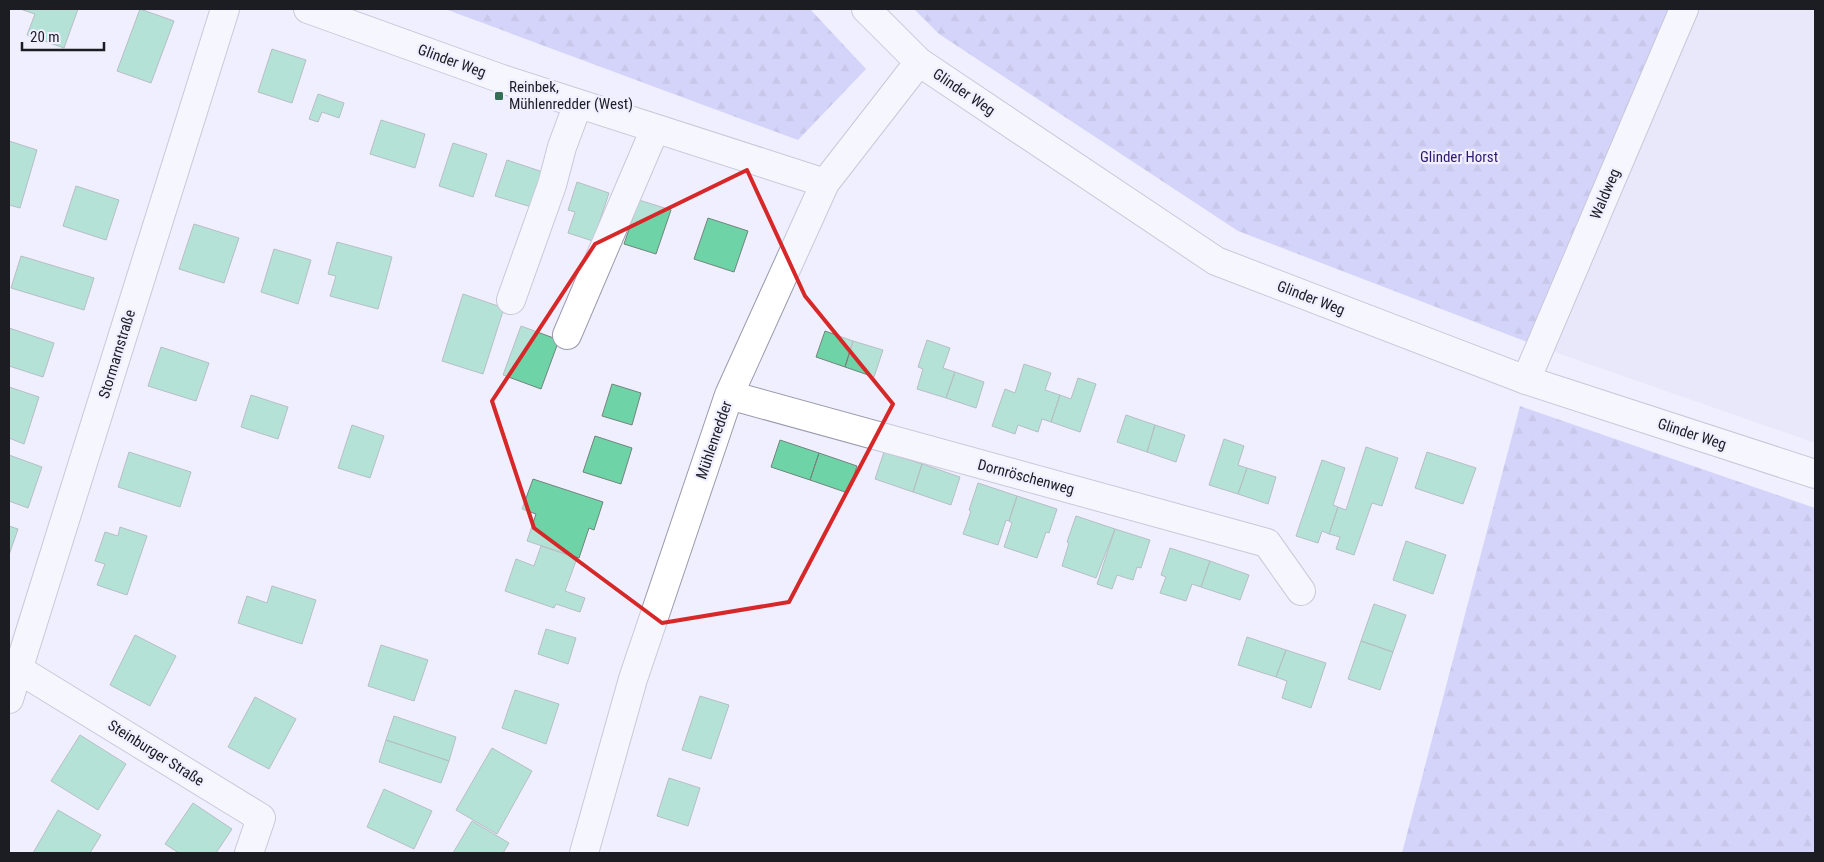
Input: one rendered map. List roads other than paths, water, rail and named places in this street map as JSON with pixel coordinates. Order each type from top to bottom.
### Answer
[{"type":"street","name":"Stormarnstraße","points":[[9,699],[225,9]]},
{"type":"street","name":"Glinder Weg","points":[[308,9],[502,79],[825,183]]},
{"type":"street","name":"Glinder Weg","points":[[866,9],[919,62],[1216,261],[1526,380],[1815,474]]},
{"type":"street","name":"Waldweg","points":[[1526,380],[1684,9]]},
{"type":"street","name":"Mühlenredder","points":[[584,853],[633,679],[729,396],[825,183],[919,62]]},
{"type":"street","points":[[511,300],[552,185],[562,146],[578,104]]},
{"type":"street","points":[[567,335],[655,129]]},
{"type":"street","name":"Dornröschenweg","points":[[729,396],[1267,543],[1300,591]]},
{"type":"street","name":"Steinburger Straße","points":[[18,669],[261,818],[249,853]]},
{"type":"place","name":"Reinbek, Mühlenredder (West)","points":[[499,96]]},
{"type":"park label","name":"Glinder Horst","points":[[1459,157]]}]
